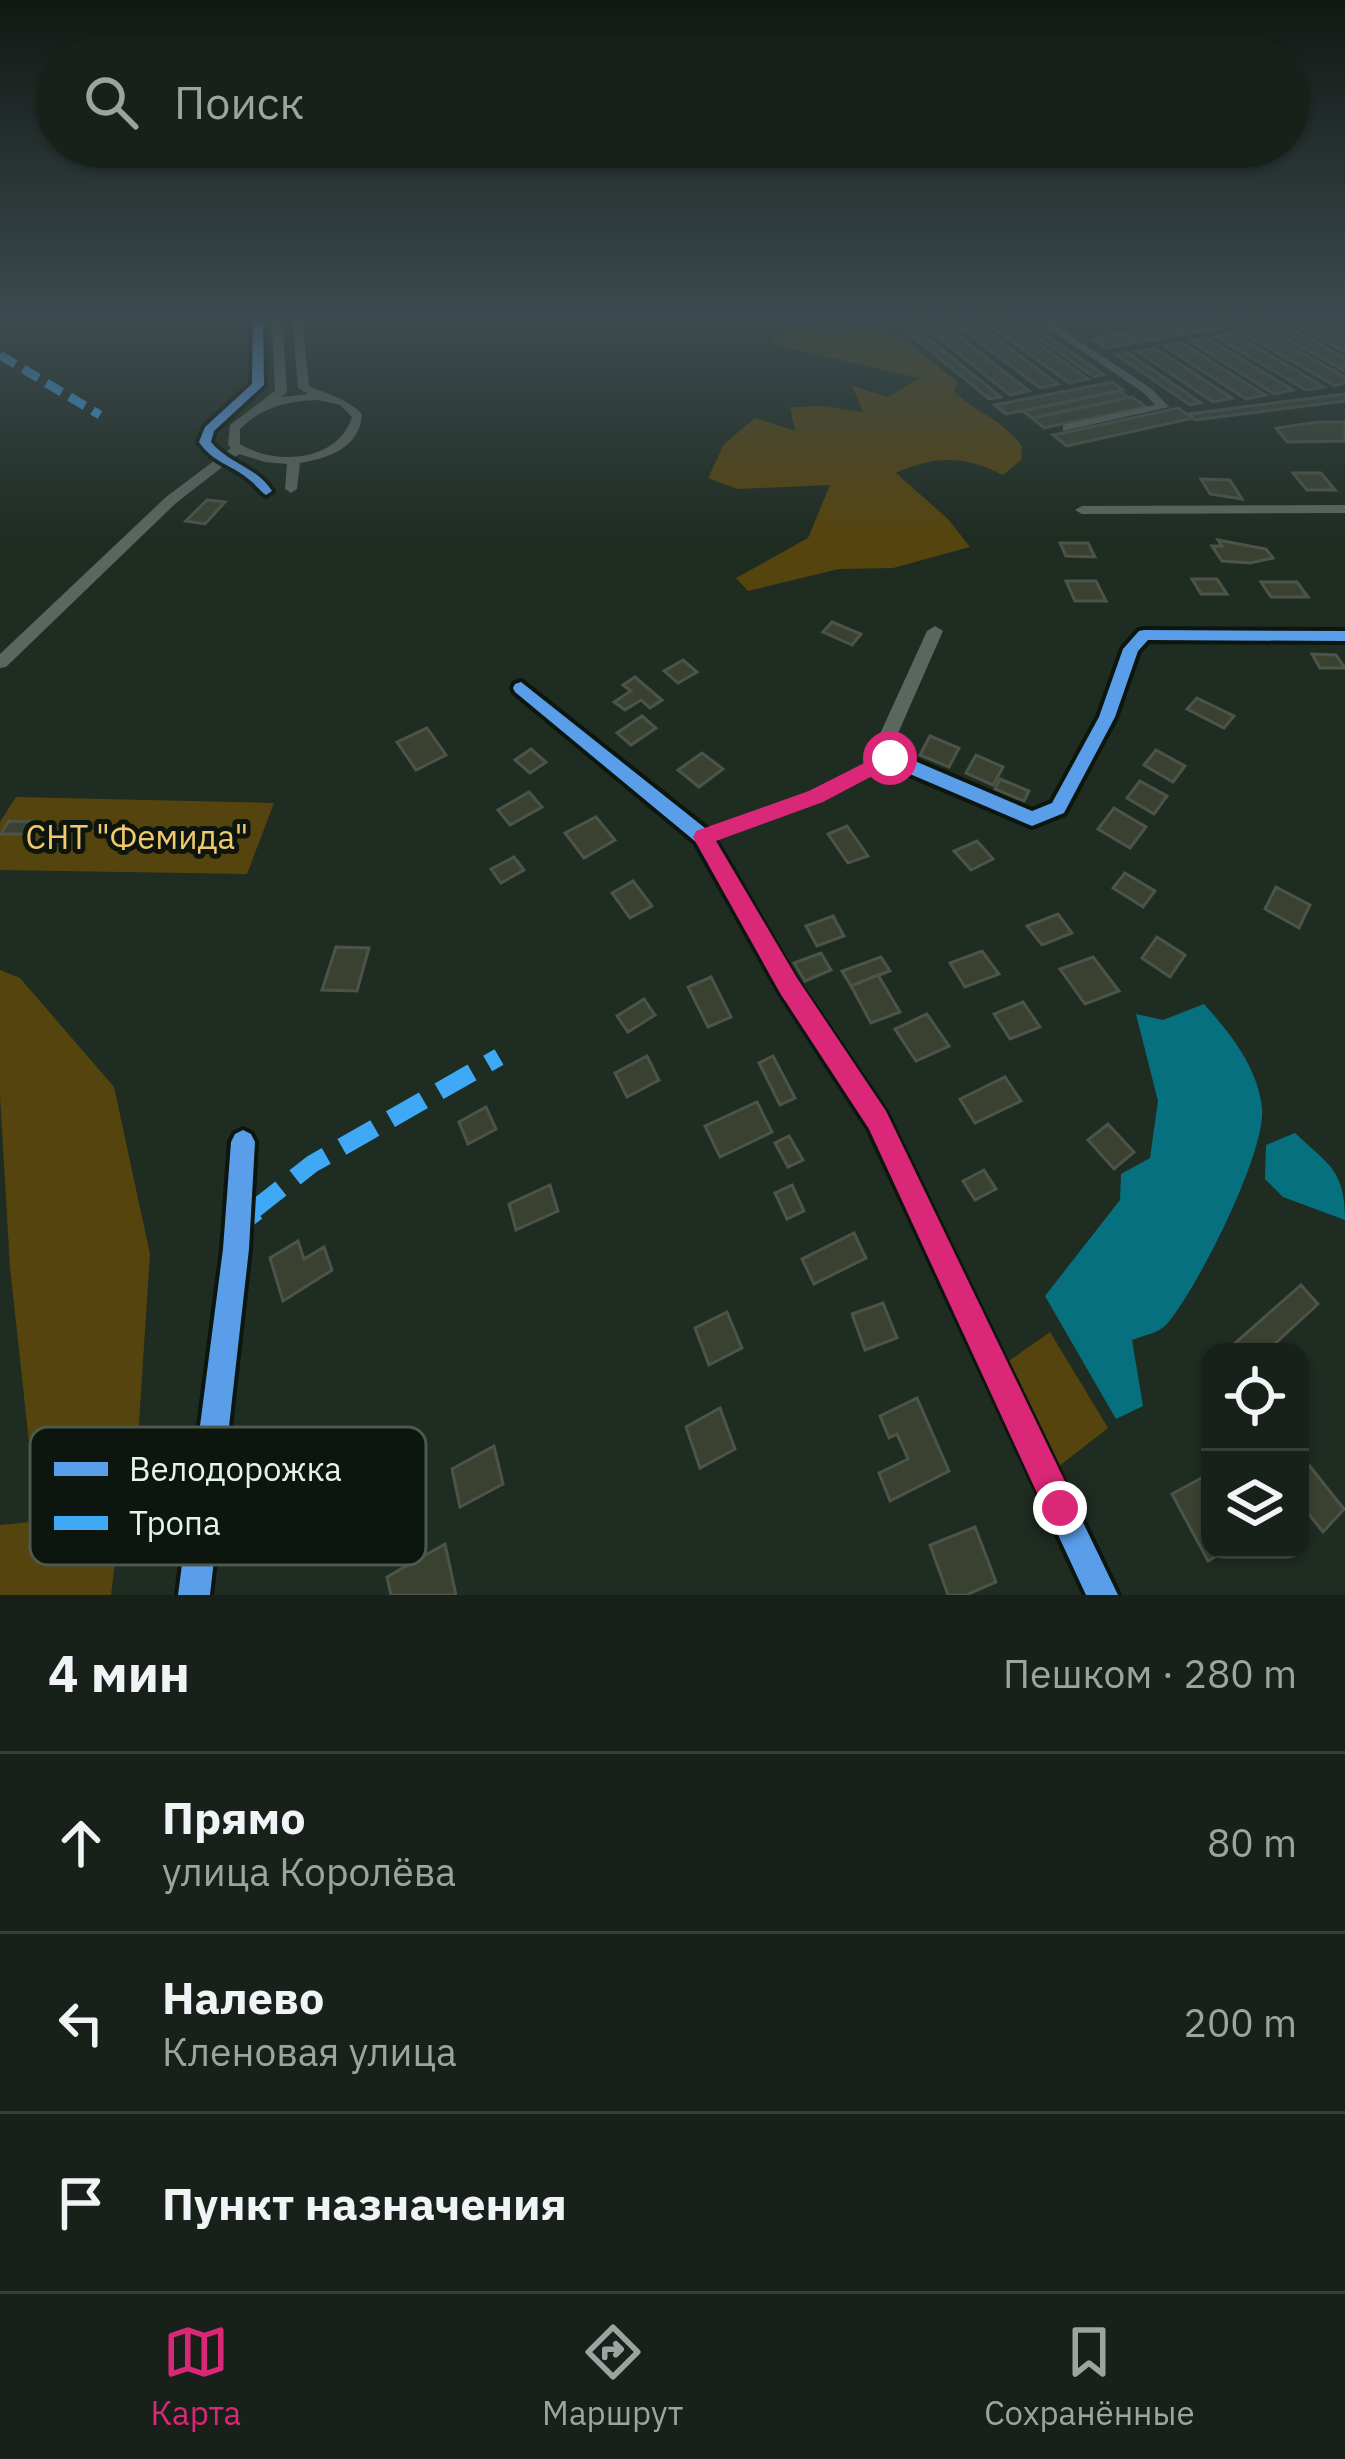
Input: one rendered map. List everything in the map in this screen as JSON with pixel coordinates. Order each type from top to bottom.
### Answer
[{"type":"street","points":[[281,390],[234,428],[232,439],[238,449],[261,459],[294,459],[340,445],[357,427],[356,411],[310,390]]},
{"type":"street","points":[[1067,428],[1163,407],[1147,390]]},
{"type":"street","points":[[262,407],[290,399],[327,398]]},
{"type":"street","points":[[0,663],[171,500],[238,449]]},
{"type":"street","points":[[291,489],[294,459]]},
{"type":"street","points":[[1082,510],[1345,509]]},
{"type":"street","points":[[935,632],[883,746],[890,758],[1032,819],[1058,808],[1107,717],[1131,650],[1144,635],[1345,636]]},
{"type":"street","points":[[521,688],[703,837],[788,986],[878,1120],[1102,1595]]},
{"type":"street","points":[[703,837],[816,796],[890,758]]},
{"type":"street","points":[[214,1427],[236,1249],[243,1142]]},
{"type":"street","points":[[194,1595],[198,1565]]},
{"type":"green space","points":[[854,390],[888,397],[899,390],[954,390],[1022,446],[1021,460],[1003,475],[950,460],[896,473],[948,519],[970,547],[893,568],[839,569],[748,591],[736,578],[808,538],[830,485],[737,489],[708,478],[724,444],[755,418],[795,431],[790,407],[863,412]]},
{"type":"green space","name":"СНТ \"Фемида\"","points":[[16,797],[274,803],[247,874],[0,870],[0,822]]},
{"type":"green space","points":[[0,970],[20,978],[114,1087],[150,1254],[139,1427],[30,1427],[29,1442],[10,1267],[0,1095]]},
{"type":"green space","points":[[1050,1332],[1108,1428],[1054,1470],[1006,1363]]},
{"type":"green space","points":[[30,1522],[30,1565],[115,1565],[111,1595],[0,1595],[0,1525]]},
{"type":"water","points":[[1204,1004],[1248,1064],[1259,1092],[1261,1128],[1227,1220],[1179,1308],[1166,1325],[1132,1340],[1143,1406],[1116,1419],[1045,1296],[1120,1200],[1121,1174],[1150,1158],[1158,1101],[1136,1014],[1163,1020]]},
{"type":"water","points":[[1295,1133],[1338,1179],[1345,1220],[1283,1197],[1265,1179],[1266,1145]]},
{"type":"building","points":[[979,390],[993,390],[1001,397],[989,399]]},
{"type":"building","points":[[1069,390],[1121,390],[1006,414],[995,405]]},
{"type":"building","points":[[1169,390],[1183,390],[1201,403],[1190,405]]},
{"type":"building","points":[[1196,390],[1220,390],[1232,398],[1213,402]]},
{"type":"building","points":[[1233,390],[1265,395],[1246,399]]},
{"type":"building","points":[[1119,391],[1129,398],[1032,418],[1023,411]]},
{"type":"building","points":[[1345,394],[1345,401],[1196,420],[1188,414]]},
{"type":"building","points":[[1132,397],[1146,407],[1044,428],[1032,418]]},
{"type":"building","points":[[1178,408],[1193,418],[1067,446],[1053,435]]},
{"type":"building","points":[[1345,422],[1345,441],[1287,442],[1276,428]]},
{"type":"building","points":[[1293,473],[1321,473],[1335,490],[1307,490]]},
{"type":"building","points":[[1201,479],[1230,480],[1242,499],[1210,494]]},
{"type":"building","points":[[207,500],[225,502],[205,524],[186,521]]},
{"type":"building","points":[[1218,540],[1266,549],[1273,558],[1250,563],[1222,561],[1212,546],[1222,546]]},
{"type":"building","points":[[1060,543],[1088,543],[1095,557],[1066,556]]},
{"type":"building","points":[[1192,579],[1217,579],[1227,594],[1201,594]]},
{"type":"building","points":[[1066,581],[1096,581],[1106,601],[1075,601]]},
{"type":"building","points":[[1261,582],[1297,582],[1308,597],[1271,597]]},
{"type":"building","points":[[832,622],[861,634],[852,645],[823,632]]},
{"type":"building","points":[[1312,654],[1336,655],[1345,668],[1320,668]]},
{"type":"building","points":[[683,660],[697,672],[678,683],[664,671]]},
{"type":"building","points":[[635,677],[662,700],[650,708],[641,700],[625,710],[614,702],[631,691],[623,685]]},
{"type":"building","points":[[1197,698],[1234,716],[1224,728],[1187,709]]},
{"type":"building","points":[[642,716],[656,728],[631,745],[617,733]]},
{"type":"building","points":[[427,728],[446,755],[416,770],[397,742]]},
{"type":"building","points":[[930,736],[959,748],[949,767],[920,755]]},
{"type":"building","points":[[531,749],[546,762],[530,773],[515,760]]},
{"type":"building","points":[[1156,750],[1185,766],[1173,782],[1144,765]]},
{"type":"building","points":[[702,753],[723,769],[699,787],[678,770]]},
{"type":"building","points":[[976,755],[1003,767],[993,785],[966,773]]},
{"type":"building","points":[[1000,779],[1029,791],[1024,801],[995,789]]},
{"type":"building","points":[[1140,781],[1167,796],[1154,814],[1127,798]]},
{"type":"building","points":[[529,792],[542,807],[510,825],[498,810]]},
{"type":"building","points":[[1114,808],[1146,827],[1130,848],[1098,829]]},
{"type":"building","points":[[596,817],[615,840],[584,858],[565,833]]},
{"type":"building","points":[[9,821],[34,822],[27,834],[1,834]]},
{"type":"building","points":[[847,826],[868,856],[848,863],[828,834]]},
{"type":"building","points":[[977,841],[993,859],[971,870],[954,851]]},
{"type":"building","points":[[514,857],[524,870],[501,883],[491,869]]},
{"type":"building","points":[[1125,873],[1155,891],[1143,907],[1113,888]]},
{"type":"building","points":[[633,881],[652,906],[630,918],[612,893]]},
{"type":"building","points":[[1276,887],[1310,905],[1299,928],[1265,909]]},
{"type":"building","points":[[1058,914],[1072,933],[1042,945],[1027,926]]},
{"type":"building","points":[[833,916],[844,936],[817,946],[806,926]]},
{"type":"building","points":[[1157,937],[1185,955],[1170,977],[1142,958]]},
{"type":"building","points":[[336,947],[369,948],[357,991],[322,990]]},
{"type":"building","points":[[982,951],[999,974],[965,987],[950,963]]},
{"type":"building","points":[[821,953],[831,970],[805,981],[794,963]]},
{"type":"building","points":[[881,957],[890,971],[851,986],[842,971]]},
{"type":"building","points":[[1093,957],[1119,991],[1085,1004],[1060,969]]},
{"type":"building","points":[[878,975],[900,1012],[871,1023],[851,986]]},
{"type":"building","points":[[711,977],[731,1017],[708,1027],[688,987]]},
{"type":"building","points":[[644,999],[655,1015],[628,1032],[617,1016]]},
{"type":"building","points":[[1023,1002],[1040,1027],[1010,1039],[994,1014]]},
{"type":"building","points":[[927,1014],[949,1046],[916,1061],[895,1029]]},
{"type":"building","points":[[647,1056],[659,1080],[627,1097],[615,1073]]},
{"type":"building","points":[[773,1056],[795,1098],[780,1105],[759,1063]]},
{"type":"building","points":[[1005,1077],[1021,1101],[975,1123],[960,1099]]},
{"type":"building","points":[[757,1102],[772,1132],[720,1157],[705,1126]]},
{"type":"building","points":[[486,1107],[496,1129],[468,1144],[459,1122]]},
{"type":"building","points":[[1108,1124],[1134,1152],[1114,1169],[1088,1140]]},
{"type":"building","points":[[789,1136],[803,1160],[788,1167],[775,1143]]},
{"type":"building","points":[[984,1170],[996,1189],[975,1200],[963,1181]]},
{"type":"building","points":[[550,1185],[558,1211],[516,1230],[509,1204]]},
{"type":"building","points":[[792,1185],[804,1211],[787,1219],[775,1193]]},
{"type":"building","points":[[854,1233],[866,1258],[814,1284],[802,1259]]},
{"type":"building","points":[[298,1241],[304,1259],[324,1247],[332,1270],[283,1301],[270,1258]]},
{"type":"building","points":[[1301,1285],[1318,1304],[1276,1343],[1235,1343]]},
{"type":"building","points":[[883,1303],[897,1338],[865,1350],[852,1314]]},
{"type":"building","points":[[727,1312],[742,1348],[709,1365],[695,1328]]},
{"type":"building","points":[[917,1398],[949,1471],[890,1501],[879,1473],[908,1459],[897,1434],[889,1438],[880,1416]]},
{"type":"building","points":[[720,1408],[735,1449],[700,1468],[686,1427]]},
{"type":"building","points":[[494,1446],[503,1484],[460,1507],[452,1469]]},
{"type":"building","points":[[1309,1465],[1344,1509],[1323,1532],[1309,1514]]},
{"type":"building","points":[[1201,1478],[1201,1548],[1172,1494]]},
{"type":"building","points":[[975,1527],[996,1582],[966,1595],[948,1595],[930,1545]]},
{"type":"building","points":[[445,1544],[456,1595],[391,1595],[387,1577],[408,1565],[426,1565],[426,1555]]},
{"type":"marked path","points":[[59,390],[100,415]]},
{"type":"marked path","points":[[238,1222],[312,1164],[499,1057]]},
{"type":"cycle path","points":[[252,390],[209,430],[205,442],[266,491]]},
{"type":"cycle path","points":[[890,758],[1032,819],[1058,808],[1107,717],[1131,649],[1144,635],[1345,636]]},
{"type":"cycle path","points":[[521,688],[703,837],[788,986],[877,1120],[1102,1595]]},
{"type":"cycle path","points":[[214,1427],[236,1249],[243,1142]]},
{"type":"cycle path","points":[[194,1595],[198,1565]]},
{"type":"route","points":[[890,758],[816,796],[703,837],[788,986],[878,1120],[1060,1508]]}]
